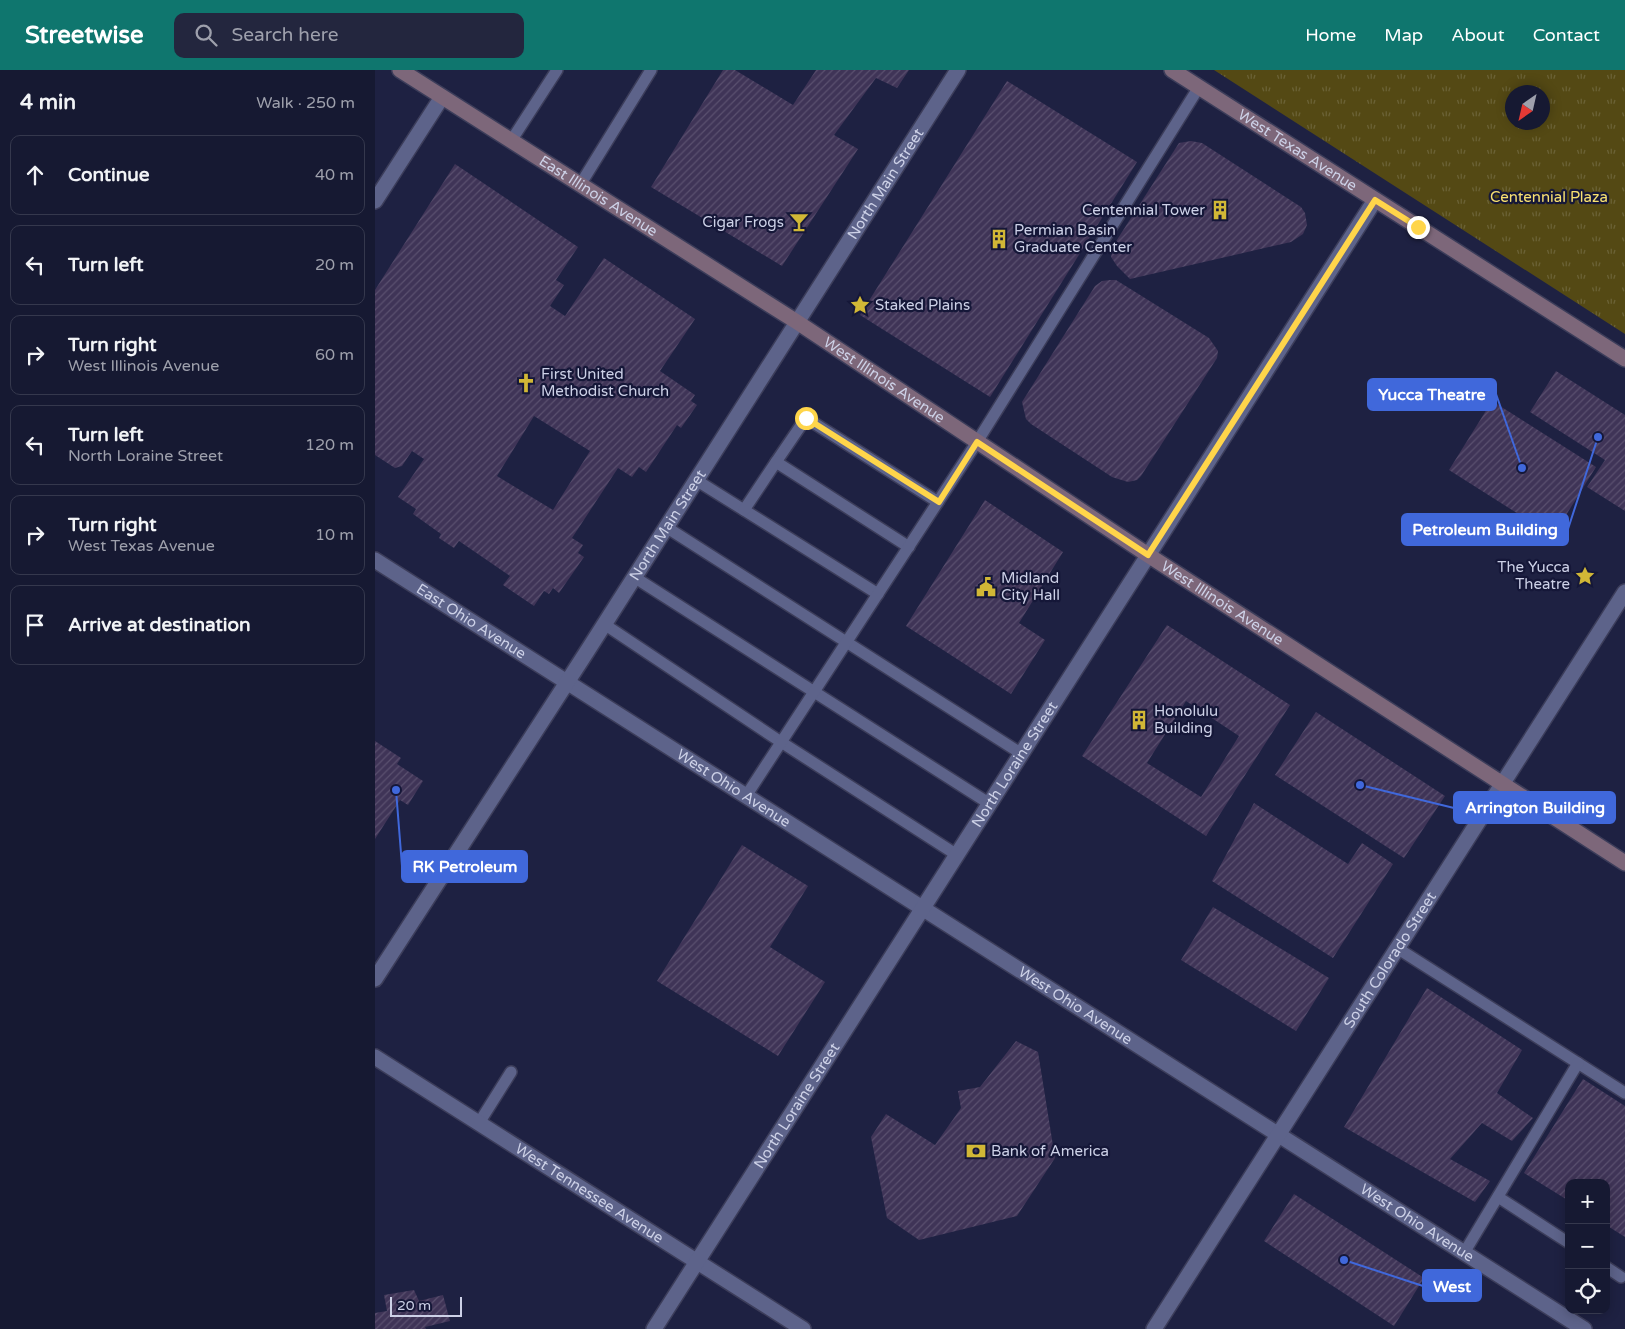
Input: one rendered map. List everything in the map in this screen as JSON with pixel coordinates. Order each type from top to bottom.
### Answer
[{"type":"main road","name":"East Illinois Avenue","points":[[400,70],[797,322]]},
{"type":"main road","name":"West Texas Avenue","points":[[1173,70],[1625,359]]},
{"type":"main road","name":"West Illinois Avenue","points":[[797,322],[1148,555],[1625,863]]},
{"type":"street","name":"North Main Street","points":[[375,979],[958,70]]},
{"type":"street","points":[[375,201],[442,97]]},
{"type":"street","name":"North Loraine Street","points":[[654,1329],[1375,200]]},
{"type":"street","name":"East Ohio Avenue","points":[[375,560],[567,682]]},
{"type":"street","name":"South Colorado Street","points":[[1154,1329],[1625,592]]},
{"type":"street","name":"West Ohio Avenue","points":[[567,682],[1584,1329]]},
{"type":"street","name":"West Tennessee Avenue","points":[[375,1057],[803,1329]]},
{"type":"lane","points":[[511,141],[557,70]]},
{"type":"lane","points":[[580,185],[651,70]]},
{"type":"lane","points":[[746,796],[939,502],[1199,87]]},
{"type":"lane","points":[[745,510],[806,418],[939,502]]},
{"type":"lane","points":[[776,462],[909,547]]},
{"type":"lane","points":[[696,480],[878,594]]},
{"type":"lane","points":[[666,527],[1022,754]]},
{"type":"lane","points":[[634,577],[990,804]]},
{"type":"lane","points":[[604,624],[781,742],[957,855]]},
{"type":"lane","points":[[1397,948],[1625,1093]]},
{"type":"lane","points":[[1464,1252],[1578,1063]]},
{"type":"lane","points":[[479,1123],[511,1072]]},
{"type":"lane","points":[[1497,1197],[1565,1240]]},
{"type":"lane","points":[[1609,1269],[1621,1277]]},
{"type":"green space","name":"Centennial Plaza","points":[[1214,70],[1625,70],[1625,334]]},
{"type":"building","points":[[723,70],[735,70],[793,105],[816,70],[909,70],[897,88],[876,78],[834,135],[858,149],[782,266],[651,187]]},
{"type":"building","name":"Permian Basin Graduate Center","points":[[1007,81],[1137,162],[990,397],[860,315]]},
{"type":"building","name":"Centennial Tower","points":[[1191,141],[1202,143],[1301,207],[1305,213],[1307,225],[1303,234],[1291,242],[1130,279],[1111,257],[1113,246],[1179,143]]},
{"type":"building","name":"First United Methodist Church","points":[[455,164],[578,247],[556,280],[564,285],[550,306],[565,316],[604,258],[695,319],[660,371],[695,395],[691,401],[697,405],[681,428],[677,425],[646,472],[639,467],[632,477],[618,468],[572,538],[583,545],[578,553],[584,557],[559,593],[553,588],[549,594],[544,591],[534,606],[503,585],[510,576],[459,541],[454,548],[439,538],[441,534],[413,514],[416,509],[398,497],[424,459],[412,451],[402,466],[395,468],[375,455],[375,290]],"holes":[[[534,416],[590,451],[553,510],[497,476]]]},
{"type":"building","points":[[1116,280],[1209,338],[1218,351],[1217,358],[1141,476],[1137,480],[1128,482],[1112,477],[1031,424],[1026,419],[1022,402],[1095,286],[1102,281]]},
{"type":"building","points":[[1556,371],[1625,415],[1625,511],[1587,487],[1605,460],[1530,412]]},
{"type":"building","points":[[1492,401],[1596,467],[1553,536],[1449,470]]},
{"type":"building","name":"Midland City Hall","points":[[985,500],[1063,552],[1019,623],[1045,640],[1011,694],[906,626]]},
{"type":"building","name":"Honolulu Building","points":[[1167,625],[1290,705],[1206,836],[1082,756]],"holes":[[[1186,701],[1239,736],[1201,797],[1147,763]]]},
{"type":"building","points":[[1316,712],[1445,796],[1404,858],[1275,775]]},
{"type":"building","points":[[375,741],[401,758],[397,764],[423,781],[408,805],[400,800],[375,839]]},
{"type":"building","points":[[1254,803],[1348,864],[1362,843],[1393,864],[1333,958],[1212,881]]},
{"type":"building","points":[[742,845],[808,886],[770,947],[825,982],[778,1056],[657,981]]},
{"type":"building","points":[[1213,907],[1329,978],[1296,1031],[1181,960]]},
{"type":"building","points":[[1427,988],[1522,1050],[1497,1093],[1533,1118],[1512,1141],[1482,1123],[1450,1159],[1490,1181],[1475,1202],[1344,1127]]},
{"type":"building","points":[[1016,1041],[1038,1052],[1055,1158],[1017,1216],[919,1240],[887,1218],[871,1137],[886,1114],[935,1145],[961,1108],[958,1091],[980,1087]]},
{"type":"building","points":[[1583,1079],[1625,1106],[1625,1237],[1610,1228],[1610,1179],[1565,1179],[1565,1199],[1524,1173]]},
{"type":"building","points":[[1294,1194],[1424,1278],[1394,1326],[1264,1241]]},
{"type":"building","points":[[414,1290],[419,1301],[443,1295],[450,1321],[425,1327],[426,1329],[375,1329],[375,1313],[387,1311],[384,1295]]},
{"type":"place","name":"Centennial Tower","points":[[1220,210]]},
{"type":"place","name":"Cigar Frogs","points":[[799,222]]},
{"type":"place","name":"Permian Basin Graduate Center","points":[[999,239]]},
{"type":"place","name":"Staked Plains","points":[[860,305]]},
{"type":"place","name":"First United Methodist Church","points":[[526,383]]},
{"type":"place","name":"Petroleum Building","points":[[1598,437]]},
{"type":"place","name":"Yucca Theatre","points":[[1522,468]]},
{"type":"place","name":"The Yucca Theatre","points":[[1585,576]]},
{"type":"place","name":"Midland City Hall","points":[[986,587]]},
{"type":"place","name":"Honolulu Building","points":[[1139,720]]},
{"type":"place","name":"Arrington Building","points":[[1360,785]]},
{"type":"place","name":"RK Petroleum","points":[[396,790]]},
{"type":"place","name":"Bank of America","points":[[976,1151]]},
{"type":"place","name":"West","points":[[1344,1260]]},
{"type":"route","points":[[806,418],[939,502],[977,442],[1148,555],[1375,200],[1418,227]]}]
